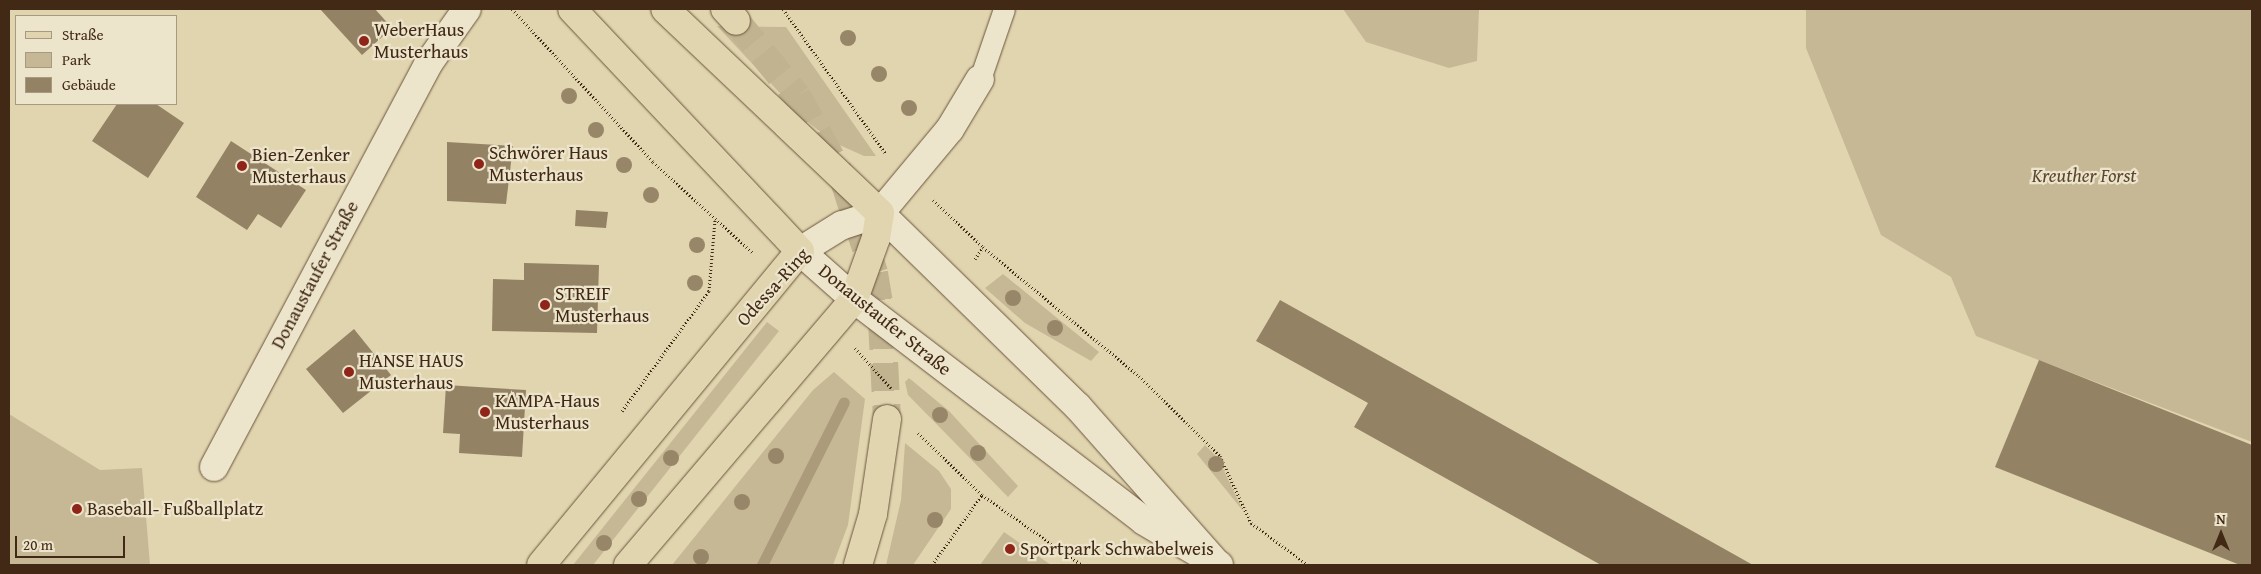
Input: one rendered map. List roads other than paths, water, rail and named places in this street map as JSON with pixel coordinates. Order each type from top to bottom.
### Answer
[{"type":"main road","name":"Donaustaufer Straße","points":[[214,467],[428,64],[467,9]]},
{"type":"main road","name":"Donaustaufer Straße","points":[[572,9],[800,251],[854,300],[1144,521],[1218,565]]},
{"type":"main road","name":"Donaustaufer Straße","points":[[666,9],[880,213],[1078,407],[1218,565]]},
{"type":"main road","points":[[628,565],[854,300],[876,238],[880,213],[912,180],[980,79]]},
{"type":"main road","name":"Odessa-Ring","points":[[541,565],[800,251],[842,225],[880,213]]},
{"type":"main road","points":[[858,565],[873,514],[897,414]]},
{"type":"lane","points":[[980,79],[1004,9]]},
{"type":"waterway","points":[[762,565],[844,402]]},
{"type":"tunnel","points":[[736,21],[797,96],[844,181],[874,273],[882,321],[887,419]]},
{"type":"place","name":"WeberHaus Musterhaus","points":[[364,41]]},
{"type":"place","name":"Schwörer Haus Musterhaus","points":[[479,164]]},
{"type":"place","name":"Bien-Zenker Musterhaus","points":[[242,166]]},
{"type":"place","name":"STREIF Musterhaus","points":[[545,305]]},
{"type":"place","name":"HANSE HAUS Musterhaus","points":[[349,372]]},
{"type":"place","name":"KAMPA-Haus Musterhaus","points":[[485,412]]},
{"type":"place","name":"Baseball- Fußballplatz","points":[[77,509]]},
{"type":"place","name":"Sportpark Schwabelweis","points":[[1010,549]]},
{"type":"park label","name":"Kreuther Forst","points":[[2084,176]]}]
